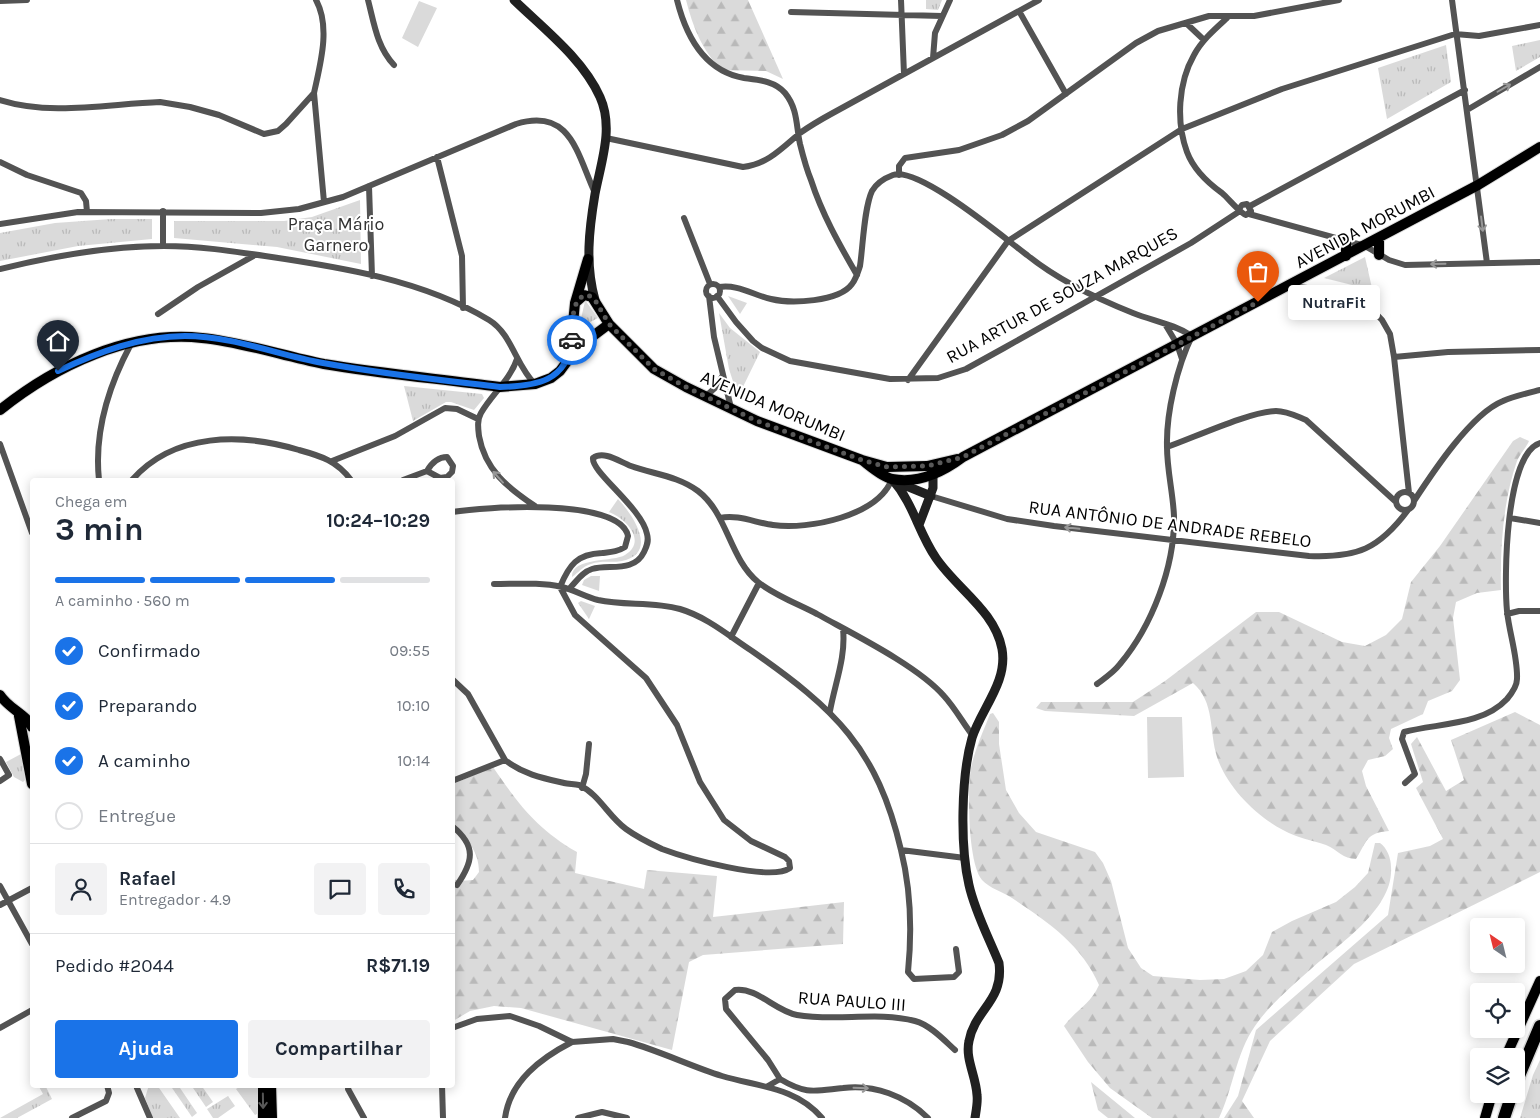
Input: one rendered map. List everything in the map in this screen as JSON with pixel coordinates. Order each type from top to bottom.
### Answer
[{"type":"highway","points":[[1525,1062],[1540,1026]]},
{"type":"highway","points":[[1504,1118],[1509,1103]]},
{"type":"main road","name":"AVENIDA MORUMBI","points":[[595,300],[609,324],[654,369],[706,396],[757,421],[862,460],[898,468],[931,469],[963,457],[1379,239],[1478,185],[1540,147]]},
{"type":"main road","points":[[1379,239],[1379,255]]},
{"type":"main road","points":[[1346,241],[1346,256]]},
{"type":"main road","points":[[0,410],[58,371],[99,353],[156,338],[203,338],[358,369],[500,387],[535,384],[551,378],[566,364],[570,354],[576,303],[588,259]]},
{"type":"main road","points":[[576,303],[584,295],[595,300]]},
{"type":"main road","points":[[570,354],[584,341],[609,324]]},
{"type":"main road","points":[[573,334],[584,341]]},
{"type":"main road","name":"AVENIDA MORUMBI","points":[[862,460],[892,479]]},
{"type":"main road","points":[[892,479],[900,472],[931,469]]},
{"type":"main road","points":[[0,697],[30,724]]},
{"type":"main road","points":[[19,716],[30,774]]},
{"type":"main road","points":[[1510,1048],[1540,981]]},
{"type":"main road","points":[[263,1088],[264,1118]]},
{"type":"main road","points":[[271,1088],[272,1118]]},
{"type":"main road","points":[[1485,1118],[1489,1103]]},
{"type":"street","points":[[0,1],[26,0]]},
{"type":"street","points":[[316,0],[322,15],[322,42],[314,93],[324,202]]},
{"type":"street","points":[[368,0],[377,35],[384,52],[394,65]]},
{"type":"street","name":"AVENIDA MORUMBI","points":[[514,0],[588,76],[601,99],[606,116],[606,138],[596,194],[588,259],[595,300]]},
{"type":"street","points":[[677,0],[688,32],[698,51],[719,70],[742,78],[764,81],[778,87],[794,107],[810,180],[826,218],[857,275]]},
{"type":"street","points":[[901,0],[904,74]]},
{"type":"street","points":[[933,58],[935,33],[950,0]]},
{"type":"street","points":[[606,138],[743,167],[760,164],[768,160],[799,134],[1039,0]]},
{"type":"street","points":[[898,175],[901,161],[905,158],[959,150],[1002,135],[1028,121],[1136,43],[1158,31],[1209,16],[1227,18],[1254,16],[1339,0]]},
{"type":"street","points":[[1452,0],[1455,34],[1465,90],[1487,263]]},
{"type":"street","points":[[1019,11],[1066,94]]},
{"type":"street","points":[[790,12],[942,16]]},
{"type":"street","points":[[1227,18],[1204,40],[1194,54],[1184,76],[1180,104],[1187,153],[1213,187],[1248,210],[1365,246],[1388,260],[1405,265],[1540,262]]},
{"type":"street","points":[[1186,23],[1204,40]]},
{"type":"street","points":[[908,380],[1008,241],[1182,128],[1282,89],[1455,34],[1479,36],[1540,25]]},
{"type":"street","points":[[1467,110],[1540,67]]},
{"type":"street","name":"RUA ARTUR DE SOUZA MARQUES","points":[[717,296],[736,322],[753,340],[762,348],[790,361],[908,380],[938,378],[966,369],[1234,216],[1465,90]]},
{"type":"street","points":[[0,100],[19,106],[53,108],[160,102],[177,104],[220,114],[264,134],[278,131],[314,93]]},
{"type":"street","points":[[0,224],[86,212],[281,212],[324,202],[369,186],[516,124],[530,120],[550,121],[561,127],[571,138],[596,194]]},
{"type":"street","points":[[437,157],[462,256],[463,308]]},
{"type":"street","points":[[0,162],[27,175],[80,193],[86,201],[86,212]]},
{"type":"street","points":[[710,284],[719,287],[736,287],[779,301],[803,302],[823,298],[847,289],[857,275],[872,192],[885,179],[898,175],[906,176],[938,190],[970,210],[1046,270],[1094,297],[1134,314],[1164,323],[1192,336],[1183,360],[1168,419],[1167,447],[1174,515],[1172,539],[1165,573],[1148,620],[1119,665],[1097,684]]},
{"type":"street","points":[[369,186],[372,276]]},
{"type":"street","points":[[163,211],[164,246]]},
{"type":"street","points":[[684,218],[710,284]]},
{"type":"street","points":[[0,269],[32,261],[80,254],[164,246],[256,255],[372,276],[435,295],[496,326],[507,339],[517,359],[535,384]]},
{"type":"street","points":[[158,314],[198,287],[256,255]]},
{"type":"street","points":[[710,284],[706,291],[709,296],[714,337],[731,408]]},
{"type":"street","points":[[1289,286],[1342,292],[1362,299],[1382,320],[1390,334],[1394,357],[1406,479],[1410,495]]},
{"type":"street","points":[[709,296],[717,296],[720,291],[719,287]]},
{"type":"street","points":[[1164,323],[1178,344],[1183,360]]},
{"type":"street","points":[[99,478],[98,442],[102,423],[111,389],[131,344]]},
{"type":"street","points":[[1394,357],[1448,352],[1540,350]]},
{"type":"street","points":[[517,359],[511,373],[478,419],[480,440],[488,464],[512,490],[536,507]]},
{"type":"street","points":[[706,396],[716,388],[723,376]]},
{"type":"street","points":[[1397,499],[1420,493],[1465,431],[1479,416],[1502,401],[1540,390]]},
{"type":"street","points":[[332,461],[395,436],[445,408],[458,409],[478,419]]},
{"type":"street","points":[[1167,447],[1258,414],[1276,411],[1291,413],[1306,420],[1386,492],[1397,499],[1400,508],[1399,522]]},
{"type":"street","points":[[134,478],[147,465],[165,454],[199,442],[239,439],[274,443],[332,461],[348,478]]},
{"type":"street","points":[[1405,783],[1415,774],[1402,739],[1404,732],[1476,717],[1502,704],[1512,692],[1517,678],[1508,614],[1505,566],[1510,518],[1522,460],[1530,448],[1540,443]]},
{"type":"street","points":[[0,444],[30,527]]},
{"type":"street","points":[[569,589],[581,576],[592,570],[628,566],[634,563],[642,556],[648,543],[647,532],[642,520],[628,500],[592,462],[593,458],[597,455],[615,459],[640,469],[653,471],[688,485],[707,500],[720,518],[738,555],[759,583],[843,629],[930,682],[944,696],[973,736]]},
{"type":"street","points":[[919,525],[931,496],[931,469]]},
{"type":"street","points":[[409,478],[427,472]]},
{"type":"street","points":[[892,479],[905,487],[931,496]]},
{"type":"street","points":[[720,518],[731,516],[772,525],[794,527],[830,522],[856,511],[882,495],[892,479]]},
{"type":"street","points":[[892,479],[908,498],[929,549],[982,610],[992,624],[1002,649],[1001,674],[973,736],[964,799],[965,858],[974,901],[1000,963],[1001,977],[999,986],[972,1028],[968,1043],[969,1059],[978,1095],[975,1118]]},
{"type":"street","name":"RUA ANTÔNIO DE ANDRADE REBELO","points":[[931,496],[1007,519],[1309,556],[1337,557],[1361,551],[1392,531],[1408,510],[1410,495]]},
{"type":"street","points":[[455,512],[490,507],[536,507],[606,517],[621,525],[627,532],[628,542],[625,547],[613,552],[590,555],[576,561],[567,568],[560,586],[575,615],[637,668],[652,686],[677,725],[700,782],[724,820],[751,841],[785,857],[789,861],[790,868],[781,873],[748,870],[700,860],[662,849],[640,839],[616,821],[598,799],[582,788],[536,777],[504,760],[468,694],[455,682]]},
{"type":"street","points":[[1400,508],[1408,510]]},
{"type":"street","points":[[1510,518],[1540,523]]},
{"type":"street","points":[[731,637],[759,583]]},
{"type":"street","points":[[494,584],[560,586],[598,600],[644,603],[680,609],[711,624],[805,690],[830,711],[852,736],[867,758],[886,802],[901,850],[908,888],[910,923],[908,972],[914,979],[954,977],[959,972],[956,949]]},
{"type":"street","points":[[1508,614],[1519,611],[1540,611]]},
{"type":"street","points":[[830,711],[835,683],[844,655],[843,629]]},
{"type":"street","points":[[582,788],[586,774],[589,744]]},
{"type":"street","points":[[0,759],[8,776],[0,781]]},
{"type":"street","points":[[455,780],[504,760]]},
{"type":"street","points":[[455,829],[466,840],[471,852],[469,865],[457,885]]},
{"type":"street","points":[[901,850],[965,858]]},
{"type":"street","points":[[0,886],[30,940]]},
{"type":"street","points":[[0,905],[30,889]]},
{"type":"street","name":"RUA PAULO III","points":[[780,1079],[768,1060],[726,1008],[725,999],[735,990],[748,990],[775,1007],[802,1016],[895,1018],[917,1021],[936,1033],[955,1050]]},
{"type":"street","points":[[0,1028],[30,1011]]},
{"type":"street","points":[[455,1027],[477,1019],[510,1016],[539,1026],[572,1042]]},
{"type":"street","points":[[505,1118],[508,1102],[519,1082],[554,1051],[572,1042],[613,1039],[628,1042],[722,1076],[768,1086],[798,1097],[812,1105]]},
{"type":"street","points":[[768,1086],[780,1079],[813,1092],[844,1087],[870,1088],[899,1097],[928,1118]]},
{"type":"street","points":[[72,1118],[104,1102],[109,1093],[108,1088]]},
{"type":"street","points":[[136,1088],[150,1118]]},
{"type":"street","points":[[348,1088],[364,1118]]},
{"type":"street","points":[[442,1088],[443,1118]]},
{"type":"street","points":[[813,1092],[810,1100],[822,1118]]},
{"type":"street","points":[[578,1118],[602,1112],[627,1118]]},
{"type":"green space","points":[[686,0],[748,0],[783,79],[766,71],[722,70],[709,55],[699,38]]},
{"type":"green space","points":[[926,0],[942,0],[938,10],[926,9]]},
{"type":"green space","points":[[419,1],[437,8],[418,47],[402,38]]},
{"type":"green space","points":[[1540,40],[1540,57],[1516,71],[1512,46]]},
{"type":"green space","points":[[1446,45],[1451,82],[1387,119],[1378,68]]},
{"type":"green space","name":"Praça Mário Garnero","points":[[360,200],[361,264],[277,247],[174,238],[174,221],[284,221],[312,217]]},
{"type":"green space","points":[[111,219],[152,219],[152,239],[78,246],[0,261],[0,233],[55,223]]},
{"type":"green space","points":[[1365,257],[1374,297],[1356,286],[1324,278]]},
{"type":"green space","points":[[728,296],[747,303],[740,314]]},
{"type":"green space","points":[[585,301],[598,318],[579,328]]},
{"type":"green space","points":[[719,313],[730,328],[760,352],[738,397],[729,369]]},
{"type":"green space","points":[[404,386],[482,394],[484,398],[474,410],[446,402],[413,421]]},
{"type":"green space","points":[[1520,437],[1529,441],[1517,461],[1508,492],[1502,541],[1501,590],[1477,593],[1456,602],[1453,618],[1460,680],[1452,691],[1428,701],[1423,714],[1391,729],[1389,738],[1393,749],[1385,756],[1368,760],[1362,771],[1366,786],[1389,831],[1371,836],[1356,859],[1344,856],[1326,845],[1288,833],[1263,817],[1244,800],[1228,779],[1217,757],[1208,708],[1205,699],[1193,683],[1134,716],[1045,711],[1036,708],[1041,702],[1133,702],[1165,681],[1256,612],[1279,612],[1342,642],[1365,646],[1386,635],[1402,619],[1411,582],[1440,546],[1513,441]]},
{"type":"green space","points":[[618,499],[630,514],[640,533],[641,542],[639,550],[633,557],[622,561],[599,562],[588,565],[572,577],[578,566],[594,561],[620,557],[632,549],[634,537],[632,530],[621,519],[609,512]]},
{"type":"green space","points":[[591,576],[600,576],[599,591],[582,585],[584,580]]},
{"type":"green space","points":[[581,601],[595,606],[589,619],[578,603]]},
{"type":"green space","points":[[1515,712],[1540,725],[1540,872],[1354,964],[1270,1041],[1242,1101],[1254,1118],[1224,1118],[1238,1096],[1256,1030],[1388,915],[1398,853],[1430,846],[1443,839],[1416,788],[1423,782],[1411,744],[1417,737],[1446,791],[1464,780],[1451,740]]},
{"type":"green space","points":[[993,713],[999,722],[999,744],[1006,790],[1019,813],[1036,832],[1095,852],[1103,863],[1111,881],[1128,948],[1141,968],[1153,976],[1200,980],[1224,979],[1246,971],[1263,955],[1272,932],[1336,902],[1355,887],[1368,873],[1375,843],[1380,843],[1387,850],[1391,867],[1390,882],[1384,897],[1363,924],[1274,1003],[1255,1026],[1243,1048],[1219,1118],[1152,1118],[1110,1088],[1088,1062],[1064,1026],[1092,997],[1099,985],[1092,971],[1073,946],[1050,925],[1012,898],[982,880],[977,871],[971,843],[970,778],[977,747],[990,714]]},
{"type":"green space","points":[[1147,717],[1182,717],[1184,777],[1148,778]]},
{"type":"green space","points":[[21,754],[25,780],[23,782],[14,777],[6,762]]},
{"type":"green space","points":[[493,767],[520,805],[540,825],[577,852],[575,873],[644,889],[647,870],[717,876],[713,917],[844,902],[843,944],[703,955],[689,962],[672,1050],[521,1008],[494,1006],[470,1011],[455,1020],[455,880],[473,880],[479,872],[474,852],[467,840],[455,827],[455,783]]},
{"type":"green space","points":[[1540,1060],[1540,1118],[1520,1118],[1525,1103],[1533,1075]]},
{"type":"green space","points":[[1091,1082],[1135,1118],[1108,1118],[1098,1110]]},
{"type":"green space","points":[[40,1088],[46,1088],[52,1099],[17,1118],[0,1118],[43,1094]]},
{"type":"green space","points":[[148,1088],[159,1088],[180,1118],[153,1118],[145,1098]]},
{"type":"green space","points":[[172,1088],[180,1088],[197,1113],[192,1117]]},
{"type":"green space","points":[[193,1088],[203,1088],[213,1102],[206,1107]]},
{"type":"green space","points":[[257,1088],[257,1114],[255,1115],[236,1089]]},
{"type":"green space","points":[[228,1096],[235,1106],[218,1118],[213,1118],[207,1109]]},
{"type":"way so far","points":[[572,340],[577,300],[584,295],[588,295],[595,300],[609,324],[654,369],[686,387],[757,421],[862,460],[887,467],[911,468],[932,466],[963,457],[1258,302]]},
{"type":"place","name":"NutraFit","points":[[1258,302]]},
{"type":"route","points":[[58,371],[106,350],[156,338],[186,336],[224,341],[322,363],[398,376],[500,387],[518,387],[541,382],[551,378],[560,371],[566,364],[570,354],[572,340]]}]
